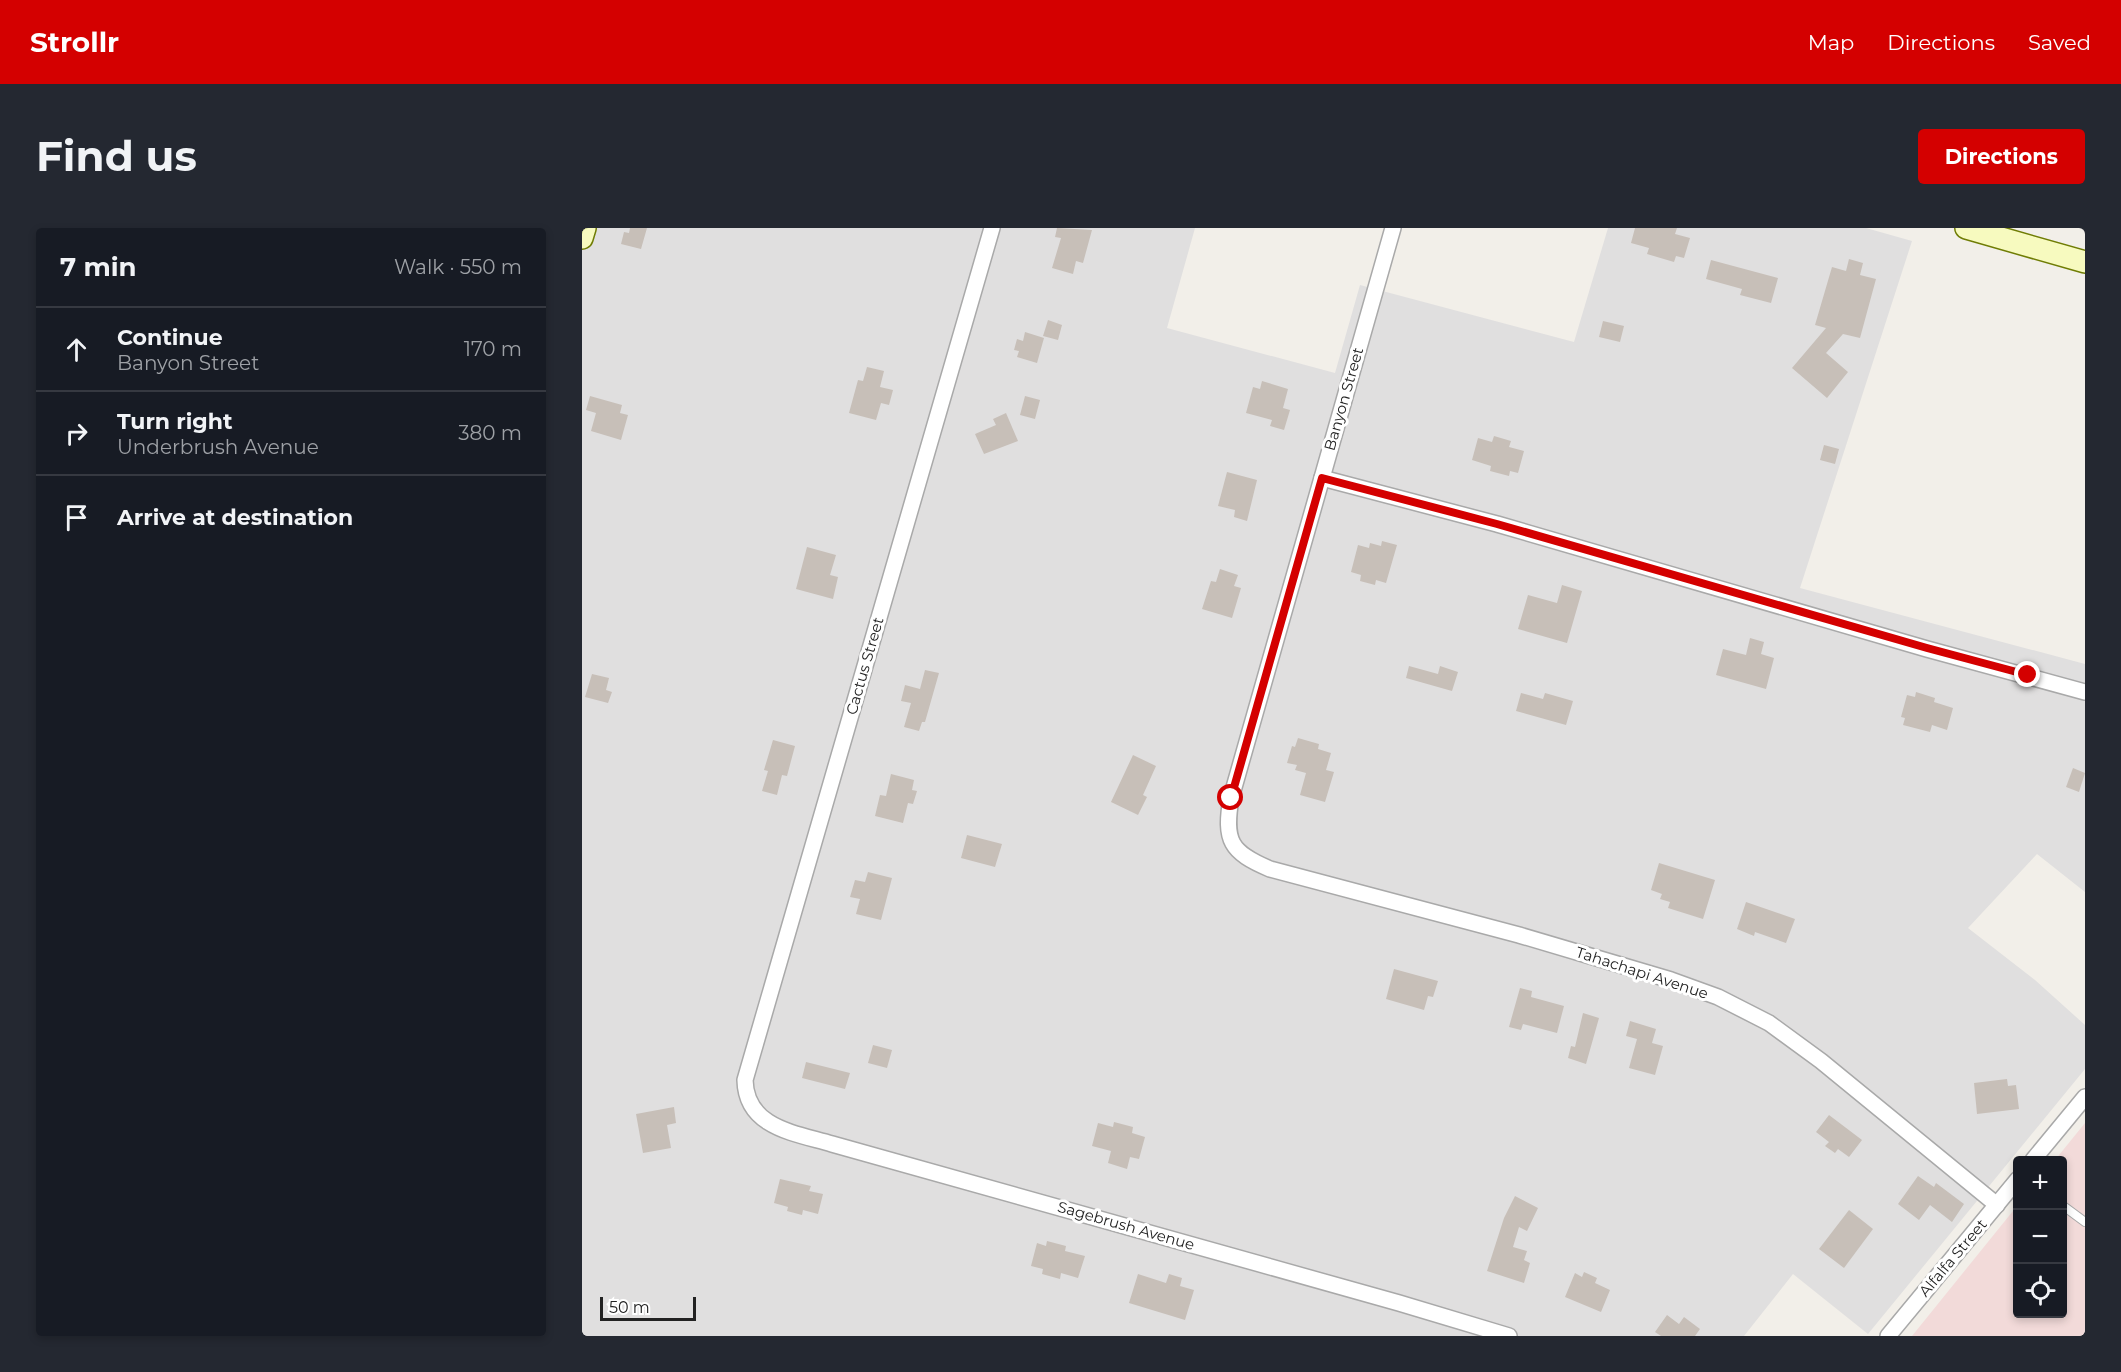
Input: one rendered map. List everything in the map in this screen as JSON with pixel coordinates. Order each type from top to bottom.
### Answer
[{"type":"main road","points":[[582,237],[585,228]]},
{"type":"main road","points":[[1966,228],[2085,262]]},
{"type":"street","name":"Cactus Street","points":[[750,1105],[745,1080],[992,228]]},
{"type":"street","name":"Banyon Street","points":[[1235,846],[1227,823],[1231,798],[1393,228]]},
{"type":"street","points":[[1322,478],[1497,524],[2085,692]]},
{"type":"street","name":"Tahachapi Avenue","points":[[1235,846],[1248,860],[1270,869],[1519,935],[1671,980],[1718,997],[1769,1023],[1821,1061],[1997,1205]]},
{"type":"street","points":[[2037,1156],[2085,1097]]},
{"type":"street","name":"Sagebrush Avenue","points":[[750,1105],[759,1116],[776,1127],[1509,1336]]},
{"type":"street","name":"Alfalfa Street","points":[[1888,1336],[2013,1185]]},
{"type":"lane","points":[[2067,1209],[2085,1222]]},
{"type":"shaded area","points":[[582,228],[1195,228],[1167,328],[1335,373],[1360,285],[1574,342],[1608,228],[1866,228],[1912,241],[1800,588],[2085,664],[2085,892],[2037,854],[1968,928],[2035,980],[2085,1025],[2085,1069],[1868,1334],[1793,1274],[1744,1336],[582,1336]]},
{"type":"shaded area","points":[[2085,1123],[2085,1336],[1912,1336],[2013,1211],[2013,1318],[2067,1318],[2067,1156],[2058,1156]]},
{"type":"building","points":[[630,228],[647,228],[641,249],[621,244],[624,232],[629,233]]},
{"type":"building","points":[[1057,228],[1092,230],[1083,263],[1076,261],[1073,274],[1052,268],[1061,238],[1055,237]]},
{"type":"building","points":[[1635,228],[1677,228],[1675,234],[1690,238],[1684,258],[1676,256],[1674,262],[1647,254],[1649,248],[1631,243]]},
{"type":"building","points":[[1849,259],[1863,263],[1860,275],[1876,279],[1860,338],[1843,334],[1826,353],[1848,372],[1827,398],[1792,368],[1826,328],[1815,325],[1832,267],[1846,271]]},
{"type":"building","points":[[1711,260],[1778,278],[1771,303],[1740,295],[1742,289],[1706,279]]},
{"type":"building","points":[[1048,320],[1062,325],[1058,340],[1043,336]]},
{"type":"building","points":[[1603,321],[1624,326],[1620,342],[1599,337]]},
{"type":"building","points":[[1025,332],[1044,338],[1037,363],[1017,357],[1019,351],[1014,350],[1017,339],[1023,341]]},
{"type":"building","points":[[867,367],[884,371],[880,387],[893,390],[889,405],[881,403],[876,420],[849,413],[858,380],[863,381]]},
{"type":"building","points":[[1262,381],[1288,389],[1283,408],[1290,410],[1284,430],[1270,426],[1272,420],[1246,413],[1253,387],[1260,389]]},
{"type":"building","points":[[590,396],[622,405],[620,413],[628,415],[621,440],[591,431],[596,413],[586,410]]},
{"type":"building","points":[[1025,396],[1040,400],[1035,419],[1020,415]]},
{"type":"building","points":[[1006,413],[1018,441],[984,454],[975,434],[996,425],[993,419]]},
{"type":"building","points":[[1494,436],[1511,441],[1509,447],[1524,451],[1518,473],[1510,471],[1509,476],[1490,471],[1491,466],[1472,460],[1478,438],[1492,442]]},
{"type":"building","points":[[1824,445],[1839,449],[1835,464],[1820,460]]},
{"type":"building","points":[[1227,472],[1257,480],[1247,521],[1234,517],[1235,510],[1218,506]]},
{"type":"building","points":[[1382,541],[1397,545],[1386,583],[1376,580],[1375,585],[1360,581],[1361,575],[1351,572],[1358,545],[1369,548],[1370,543],[1381,546]]},
{"type":"building","points":[[807,547],[836,555],[830,575],[838,577],[833,599],[796,589]]},
{"type":"building","points":[[1220,569],[1238,575],[1234,586],[1241,588],[1232,618],[1202,609],[1211,581],[1216,582]]},
{"type":"building","points":[[1562,585],[1582,591],[1567,643],[1518,629],[1528,595],[1557,603]]},
{"type":"building","points":[[1750,638],[1764,642],[1761,654],[1774,658],[1766,689],[1716,675],[1723,649],[1746,655]]},
{"type":"building","points":[[1409,666],[1438,674],[1440,666],[1458,672],[1452,691],[1406,678]]},
{"type":"building","points":[[925,670],[939,673],[925,722],[922,722],[919,731],[904,727],[911,703],[901,701],[905,685],[920,689]]},
{"type":"building","points":[[592,674],[609,678],[606,690],[612,692],[608,703],[585,697]]},
{"type":"building","points":[[1916,692],[1935,698],[1934,702],[1953,708],[1947,730],[1932,725],[1930,732],[1903,725],[1905,718],[1901,717],[1907,695],[1915,697]]},
{"type":"building","points":[[1521,693],[1543,699],[1545,693],[1573,701],[1566,725],[1516,711]]},
{"type":"building","points":[[1298,738],[1319,744],[1318,749],[1331,753],[1326,770],[1334,772],[1325,802],[1300,795],[1306,773],[1295,770],[1297,765],[1287,763],[1292,746],[1295,747]]},
{"type":"building","points":[[773,740],[795,746],[787,776],[782,775],[777,795],[762,791],[768,771],[764,770]]},
{"type":"building","points":[[1133,755],[1156,766],[1143,795],[1147,797],[1138,815],[1111,802]]},
{"type":"building","points":[[2073,768],[2085,773],[2079,792],[2066,787]]},
{"type":"building","points":[[891,774],[914,780],[912,790],[917,791],[913,804],[908,803],[903,823],[875,816],[880,795],[886,796]]},
{"type":"building","points":[[967,835],[1002,844],[995,867],[961,858]]},
{"type":"building","points":[[1659,863],[1715,880],[1703,919],[1668,908],[1670,902],[1660,899],[1662,894],[1651,890]]},
{"type":"building","points":[[868,872],[892,878],[881,920],[856,914],[860,899],[850,897],[855,880],[865,882]]},
{"type":"building","points":[[1746,902],[1795,919],[1786,943],[1755,932],[1754,936],[1737,929]]},
{"type":"building","points":[[1394,969],[1438,981],[1433,997],[1428,996],[1424,1010],[1386,999]]},
{"type":"building","points":[[1520,988],[1532,991],[1531,997],[1564,1006],[1557,1033],[1523,1024],[1521,1030],[1509,1027]]},
{"type":"building","points":[[1583,1013],[1599,1018],[1586,1064],[1568,1058],[1571,1046],[1575,1047]]},
{"type":"building","points":[[1630,1021],[1656,1029],[1652,1043],[1663,1046],[1655,1075],[1629,1068],[1637,1039],[1626,1036]]},
{"type":"building","points":[[873,1045],[892,1050],[887,1068],[868,1063]]},
{"type":"building","points":[[806,1062],[850,1073],[845,1089],[802,1078]]},
{"type":"building","points":[[2007,1079],[2008,1086],[2016,1085],[2019,1109],[1977,1114],[1974,1083]]},
{"type":"building","points":[[674,1107],[676,1123],[667,1125],[671,1148],[643,1153],[636,1114]]},
{"type":"building","points":[[1829,1115],[1862,1140],[1849,1157],[1838,1149],[1835,1153],[1825,1146],[1829,1142],[1816,1132]]},
{"type":"building","points":[[1114,1122],[1133,1127],[1132,1133],[1145,1137],[1139,1159],[1130,1157],[1127,1169],[1108,1163],[1111,1151],[1092,1146],[1098,1123],[1113,1127]]},
{"type":"building","points":[[1918,1176],[1934,1187],[1936,1183],[1964,1204],[1952,1222],[1930,1205],[1919,1220],[1898,1204]]},
{"type":"building","points":[[780,1179],[811,1186],[809,1191],[823,1194],[818,1214],[803,1210],[802,1215],[787,1211],[788,1207],[774,1203]]},
{"type":"building","points":[[1515,1196],[1538,1208],[1527,1231],[1519,1227],[1513,1247],[1527,1251],[1524,1260],[1530,1263],[1524,1283],[1487,1271],[1504,1218]]},
{"type":"building","points":[[1849,1210],[1873,1229],[1844,1268],[1819,1249]]},
{"type":"building","points":[[1047,1241],[1066,1246],[1065,1251],[1085,1256],[1078,1278],[1061,1273],[1060,1279],[1042,1274],[1043,1269],[1031,1266],[1037,1243],[1046,1246]]},
{"type":"building","points":[[1584,1272],[1597,1278],[1595,1283],[1610,1290],[1601,1312],[1565,1297],[1575,1273],[1582,1277]]},
{"type":"building","points":[[1138,1274],[1166,1283],[1169,1274],[1182,1278],[1180,1286],[1194,1290],[1185,1320],[1129,1303]]},
{"type":"building","points":[[1667,1315],[1679,1324],[1684,1317],[1700,1329],[1695,1336],[1661,1336],[1655,1332]]},
{"type":"route","points":[[1231,798],[1322,478],[1497,524],[2028,675]]}]
